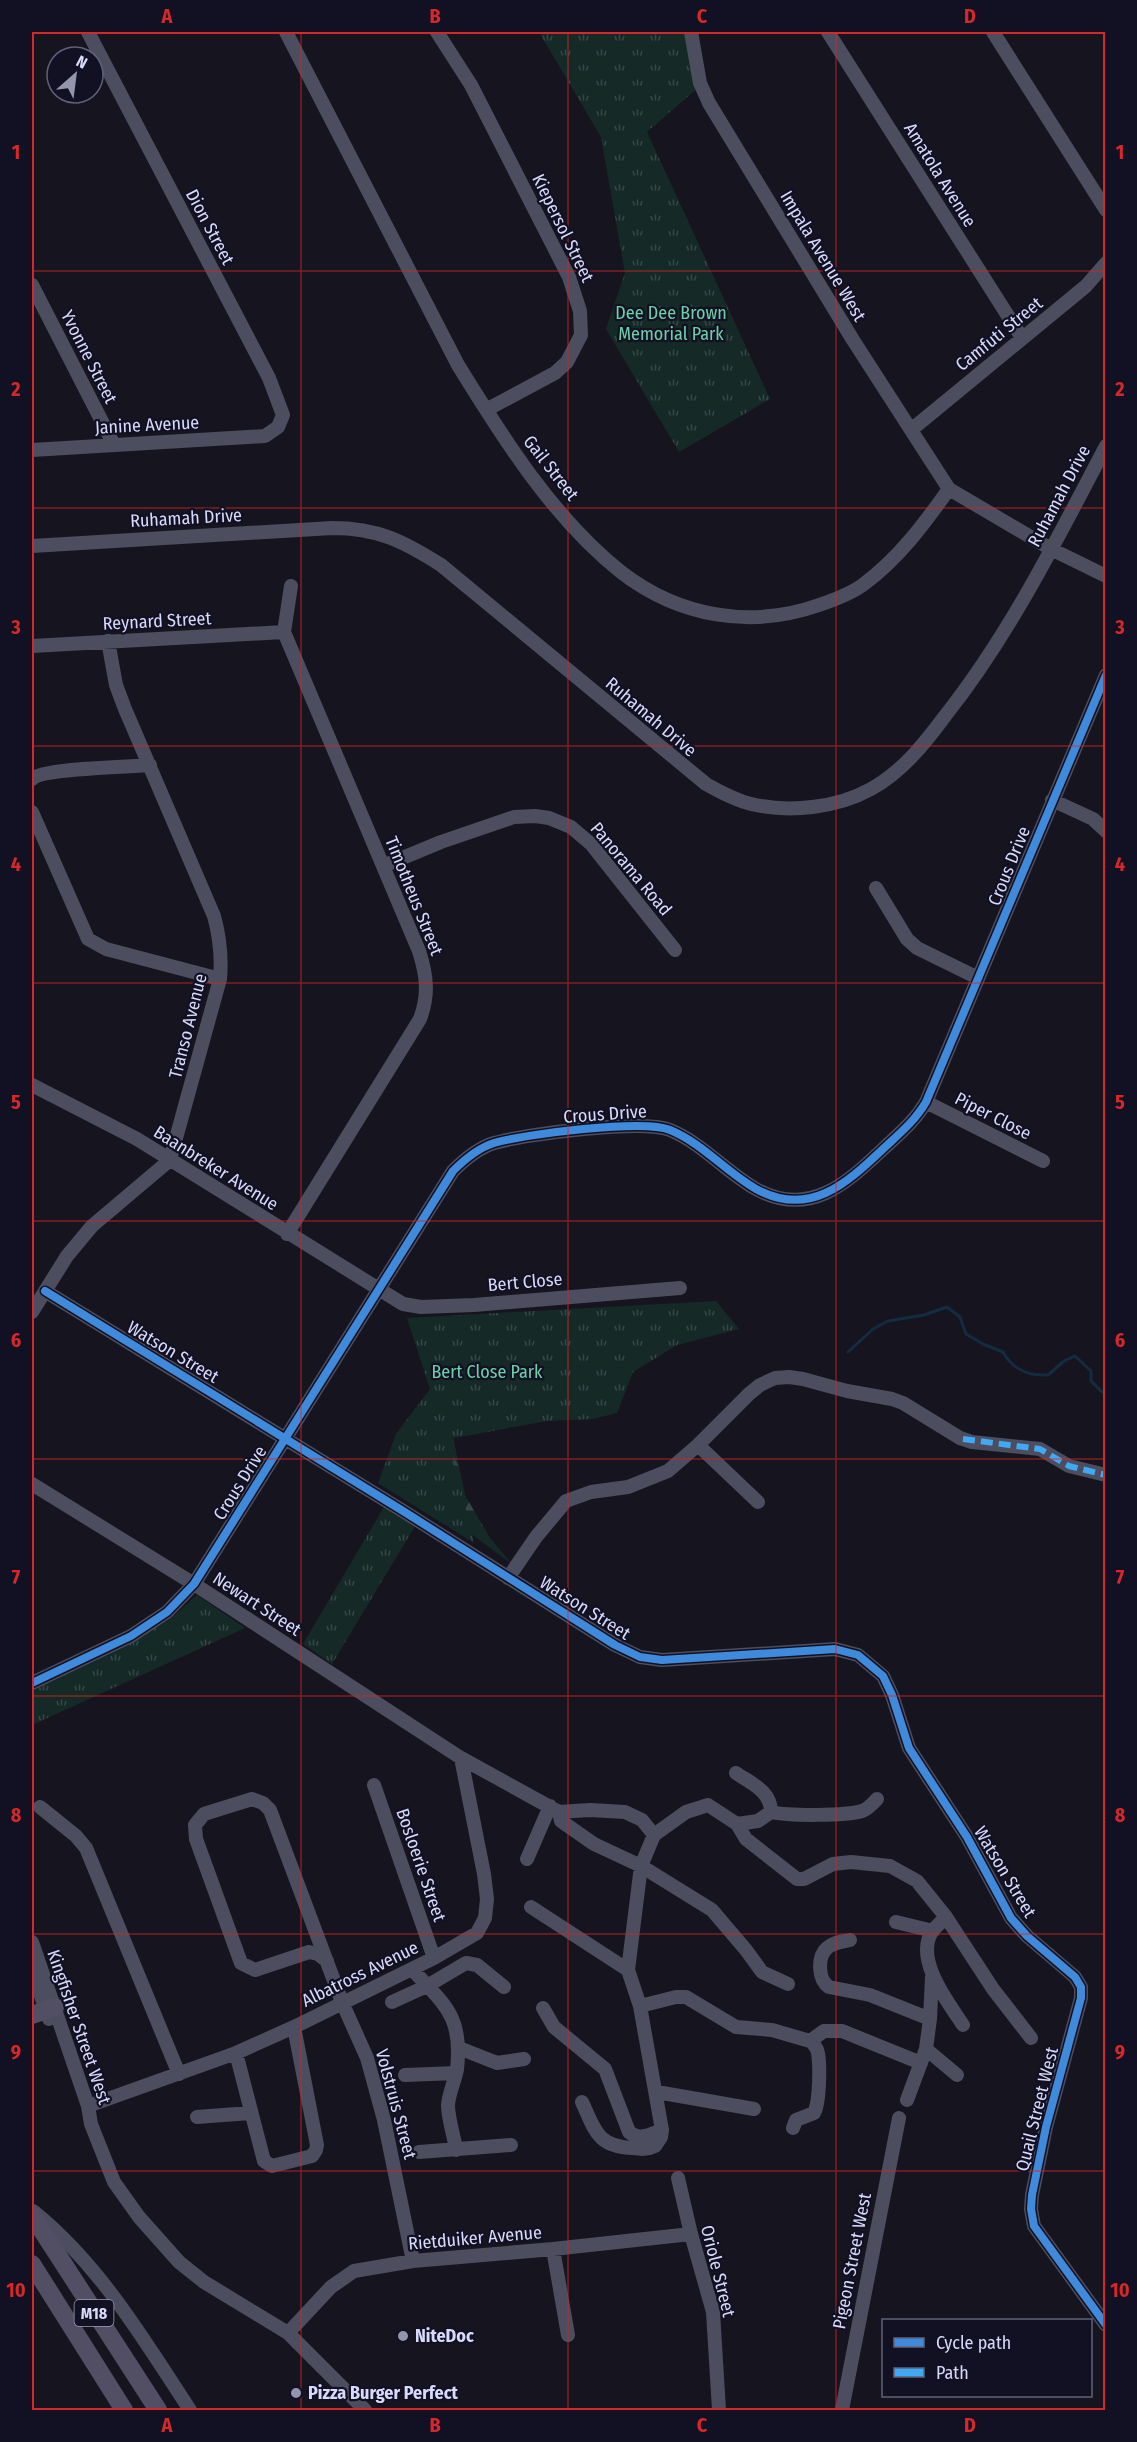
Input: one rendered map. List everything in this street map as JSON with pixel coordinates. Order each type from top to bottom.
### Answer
[{"type":"main road","name":"M18","points":[[32,2215],[158,2410]]},
{"type":"main road","name":"M18","points":[[32,2264],[124,2410]]},
{"type":"street","name":"Dion Street","points":[[88,32],[269,378],[283,415],[278,427],[265,436]]},
{"type":"street","name":"Gail Street","points":[[286,32],[458,365],[486,410],[544,492],[574,526],[621,572],[669,599],[700,612],[731,618],[804,611],[862,586],[885,567],[915,536],[948,489]]},
{"type":"street","name":"Kiepersol Street","points":[[437,32],[471,85],[564,266],[580,311],[581,335],[567,362],[555,373],[486,410]]},
{"type":"street","name":"Impala Avenue West","points":[[691,32],[700,83],[709,103],[853,340],[948,489]]},
{"type":"street","name":"Amatola Avenue","points":[[828,32],[1022,338]]},
{"type":"street","points":[[993,32],[1106,210]]},
{"type":"street","name":"Camfuti Street","points":[[911,430],[1086,286],[1106,263]]},
{"type":"street","name":"Yvonne Street","points":[[32,285],[114,445]]},
{"type":"street","name":"Janine Avenue","points":[[32,450],[265,436]]},
{"type":"street","name":"Ruhamah Drive","points":[[32,546],[332,528],[358,528],[378,532],[397,539],[441,565],[706,784],[733,798],[752,804],[799,808],[822,806],[870,790],[895,772],[916,752],[965,691],[1052,549],[1106,446]]},
{"type":"street","points":[[948,489],[1052,549],[1106,576]]},
{"type":"street","points":[[284,632],[291,586]]},
{"type":"street","name":"Reynard Street","points":[[32,646],[284,632]]},
{"type":"street","name":"Timotheus Street","points":[[284,632],[426,973],[425,1006],[420,1019],[287,1234]]},
{"type":"street","name":"Transo Avenue","points":[[108,641],[116,686],[214,916],[220,939],[220,979],[170,1160]]},
{"type":"street","name":"Crous Drive","points":[[32,1683],[131,1636],[166,1612],[194,1584],[453,1171],[474,1152],[495,1143],[567,1131],[637,1125],[662,1127],[685,1137],[755,1188],[782,1199],[801,1199],[820,1196],[845,1183],[913,1121],[926,1102],[1106,675]]},
{"type":"street","points":[[32,779],[36,774],[59,771],[150,765]]},
{"type":"street","points":[[1052,800],[1092,819],[1106,831]]},
{"type":"street","points":[[32,812],[88,939],[106,949],[220,979]]},
{"type":"street","name":"Panorama Road","points":[[383,866],[441,842],[514,817],[549,818],[571,827],[591,844],[675,950]]},
{"type":"street","points":[[876,888],[907,939],[917,948],[978,978]]},
{"type":"street","name":"Baanbreker Avenue","points":[[32,1084],[137,1139],[378,1289]]},
{"type":"street","name":"Piper Close","points":[[926,1102],[1043,1161]]},
{"type":"street","points":[[32,1312],[67,1256],[93,1226],[170,1160]]},
{"type":"street","name":"Bert Close","points":[[378,1289],[393,1300],[421,1307],[680,1288]]},
{"type":"street","name":"Watson Street","points":[[45,1291],[615,1645],[647,1659],[835,1649],[852,1652],[867,1662],[883,1676],[892,1695],[909,1748],[967,1837],[1011,1918],[1027,1936],[1074,1977],[1081,1987]]},
{"type":"street","points":[[508,1578],[536,1537],[566,1500],[591,1492],[628,1487],[668,1471],[760,1385],[775,1378],[789,1377],[892,1399],[903,1403],[960,1438],[972,1442],[1040,1449],[1069,1466],[1106,1475]]},
{"type":"street","points":[[698,1445],[758,1502]]},
{"type":"street","name":"Newart Street","points":[[32,1484],[194,1584],[461,1758],[554,1809]]},
{"type":"street","name":"Albatross Avenue","points":[[88,2106],[236,2053],[412,1969],[477,1933],[483,1925],[486,1912],[484,1874],[461,1758]]},
{"type":"street","points":[[736,1773],[769,1797],[771,1812]]},
{"type":"street","name":"Bosloerie Street","points":[[374,1785],[434,1958]]},
{"type":"street","points":[[737,1824],[758,1821],[771,1812],[787,1815],[855,1812],[867,1809],[877,1799]]},
{"type":"street","name":"Volstruis Street","points":[[327,1961],[318,1954],[309,1952],[255,1970],[244,1966],[238,1959],[194,1831],[198,1820],[204,1814],[255,1800],[270,1810],[327,1961],[342,2002],[370,2068],[384,2120],[413,2261]]},
{"type":"street","points":[[582,2102],[597,2133],[610,2145],[652,2148],[659,2140],[662,2130],[657,2092],[640,2006],[628,1970],[640,1866],[654,1835],[686,1812],[701,1806],[713,1807],[737,1824],[746,1839],[791,1876],[804,1879],[826,1866],[842,1862],[867,1862],[890,1866],[917,1881],[946,1917],[993,1989],[1031,2038]]},
{"type":"street","points":[[40,1807],[76,1836],[87,1848],[179,2074]]},
{"type":"street","points":[[554,1809],[625,1812],[642,1820],[654,1835]]},
{"type":"street","points":[[527,1859],[554,1809]]},
{"type":"street","points":[[554,1809],[561,1821],[594,1844],[640,1866],[712,1910],[762,1972],[788,1984]]},
{"type":"street","points":[[531,1907],[628,1970]]},
{"type":"street","points":[[907,2100],[926,2049],[932,1977],[928,1943],[933,1931],[946,1917]]},
{"type":"street","points":[[896,1922],[933,1931]]},
{"type":"street","points":[[850,1940],[831,1945],[824,1951],[820,1971],[824,1984],[831,1988],[870,1995],[930,2019]]},
{"type":"street","name":"Kingfisher Street West","points":[[32,1942],[43,2005],[88,2106],[91,2124]]},
{"type":"street","points":[[392,2002],[427,1986],[466,1963],[477,1965],[504,1987]]},
{"type":"street","points":[[412,1969],[449,2009],[459,2048],[456,2073],[448,2104],[456,2150]]},
{"type":"street","name":"Kingfisher Street West","points":[[32,1970],[77,2095],[114,2182],[139,2217],[179,2262],[204,2282],[288,2333],[365,2410]]},
{"type":"street","points":[[932,1977],[963,2025]]},
{"type":"street","name":"Quail Street West","points":[[1081,1987],[1081,1998],[1046,2127],[1031,2209],[1034,2226],[1106,2325]]},
{"type":"street","points":[[640,2006],[676,1997],[686,1997],[736,2027],[772,2030],[810,2041],[815,2046],[818,2055],[817,2103],[814,2113],[796,2120],[793,2128]]},
{"type":"street","points":[[543,2008],[554,2027],[605,2069],[629,2132],[642,2137],[662,2130]]},
{"type":"street","points":[[236,2053],[261,2157],[269,2165],[306,2159],[314,2155],[317,2145],[294,2026]]},
{"type":"street","points":[[810,2041],[824,2031],[842,2031],[921,2063]]},
{"type":"street","points":[[459,2048],[497,2063],[524,2059]]},
{"type":"street","points":[[926,2049],[957,2075]]},
{"type":"street","points":[[405,2075],[456,2073]]},
{"type":"street","points":[[657,2092],[754,2109]]},
{"type":"street","points":[[197,2117],[250,2113]]},
{"type":"street","name":"Pigeon Street West","points":[[842,2410],[899,2118]]},
{"type":"street","points":[[419,2152],[511,2145]]},
{"type":"street","name":"Oriole Street","points":[[678,2178],[713,2312],[719,2410]]},
{"type":"street","points":[[32,2210],[69,2243],[125,2310],[190,2410]]},
{"type":"street","name":"Rietduiker Avenue","points":[[288,2333],[331,2287],[347,2274],[413,2261],[691,2234]]},
{"type":"street","points":[[553,2249],[567,2335]]},
{"type":"green space","name":"Dee Dee Brown Memorial Park","points":[[539,32],[693,32],[701,85],[647,132],[770,399],[679,452],[606,329],[625,273],[601,137]]},
{"type":"green space","name":"Bert Close Park","points":[[716,1301],[739,1329],[677,1345],[633,1372],[617,1413],[593,1419],[546,1421],[449,1439],[474,1543],[378,1483],[396,1434],[430,1389],[407,1318]]},
{"type":"green space","points":[[451,1427],[465,1495],[490,1538],[512,1564],[410,1489]]},
{"type":"green space","points":[[384,1507],[415,1526],[332,1664],[303,1644]]},
{"type":"green space","points":[[197,1595],[245,1628],[32,1725],[32,1691],[169,1620]]},
{"type":"waterway","points":[[848,1352],[873,1329],[888,1321],[924,1315],[947,1307],[960,1317],[966,1334],[1003,1352],[1011,1363],[1022,1371],[1048,1375],[1064,1361],[1075,1356],[1091,1371],[1091,1381],[1102,1392],[1106,1392]]},
{"type":"marked path","points":[[963,1439],[1040,1449],[1069,1466],[1106,1475]]},
{"type":"cycle path","points":[[32,1683],[131,1636],[167,1612],[194,1584],[453,1171],[477,1151],[509,1139],[556,1132],[611,1127],[656,1127],[670,1130],[693,1142],[756,1189],[775,1197],[793,1200],[810,1198],[841,1185],[901,1133],[926,1102],[1106,675]]},
{"type":"cycle path","points":[[45,1291],[403,1511],[615,1645],[640,1657],[662,1660],[835,1649],[858,1655],[883,1676],[892,1695],[909,1748],[967,1837],[1011,1918],[1027,1936],[1075,1977],[1081,1987],[1081,1998],[1046,2127],[1031,2209],[1034,2226],[1106,2325]]},
{"type":"place","name":"NiteDoc","points":[[403,2336]]},
{"type":"place","name":"Pizza Burger Perfect","points":[[296,2393]]}]
